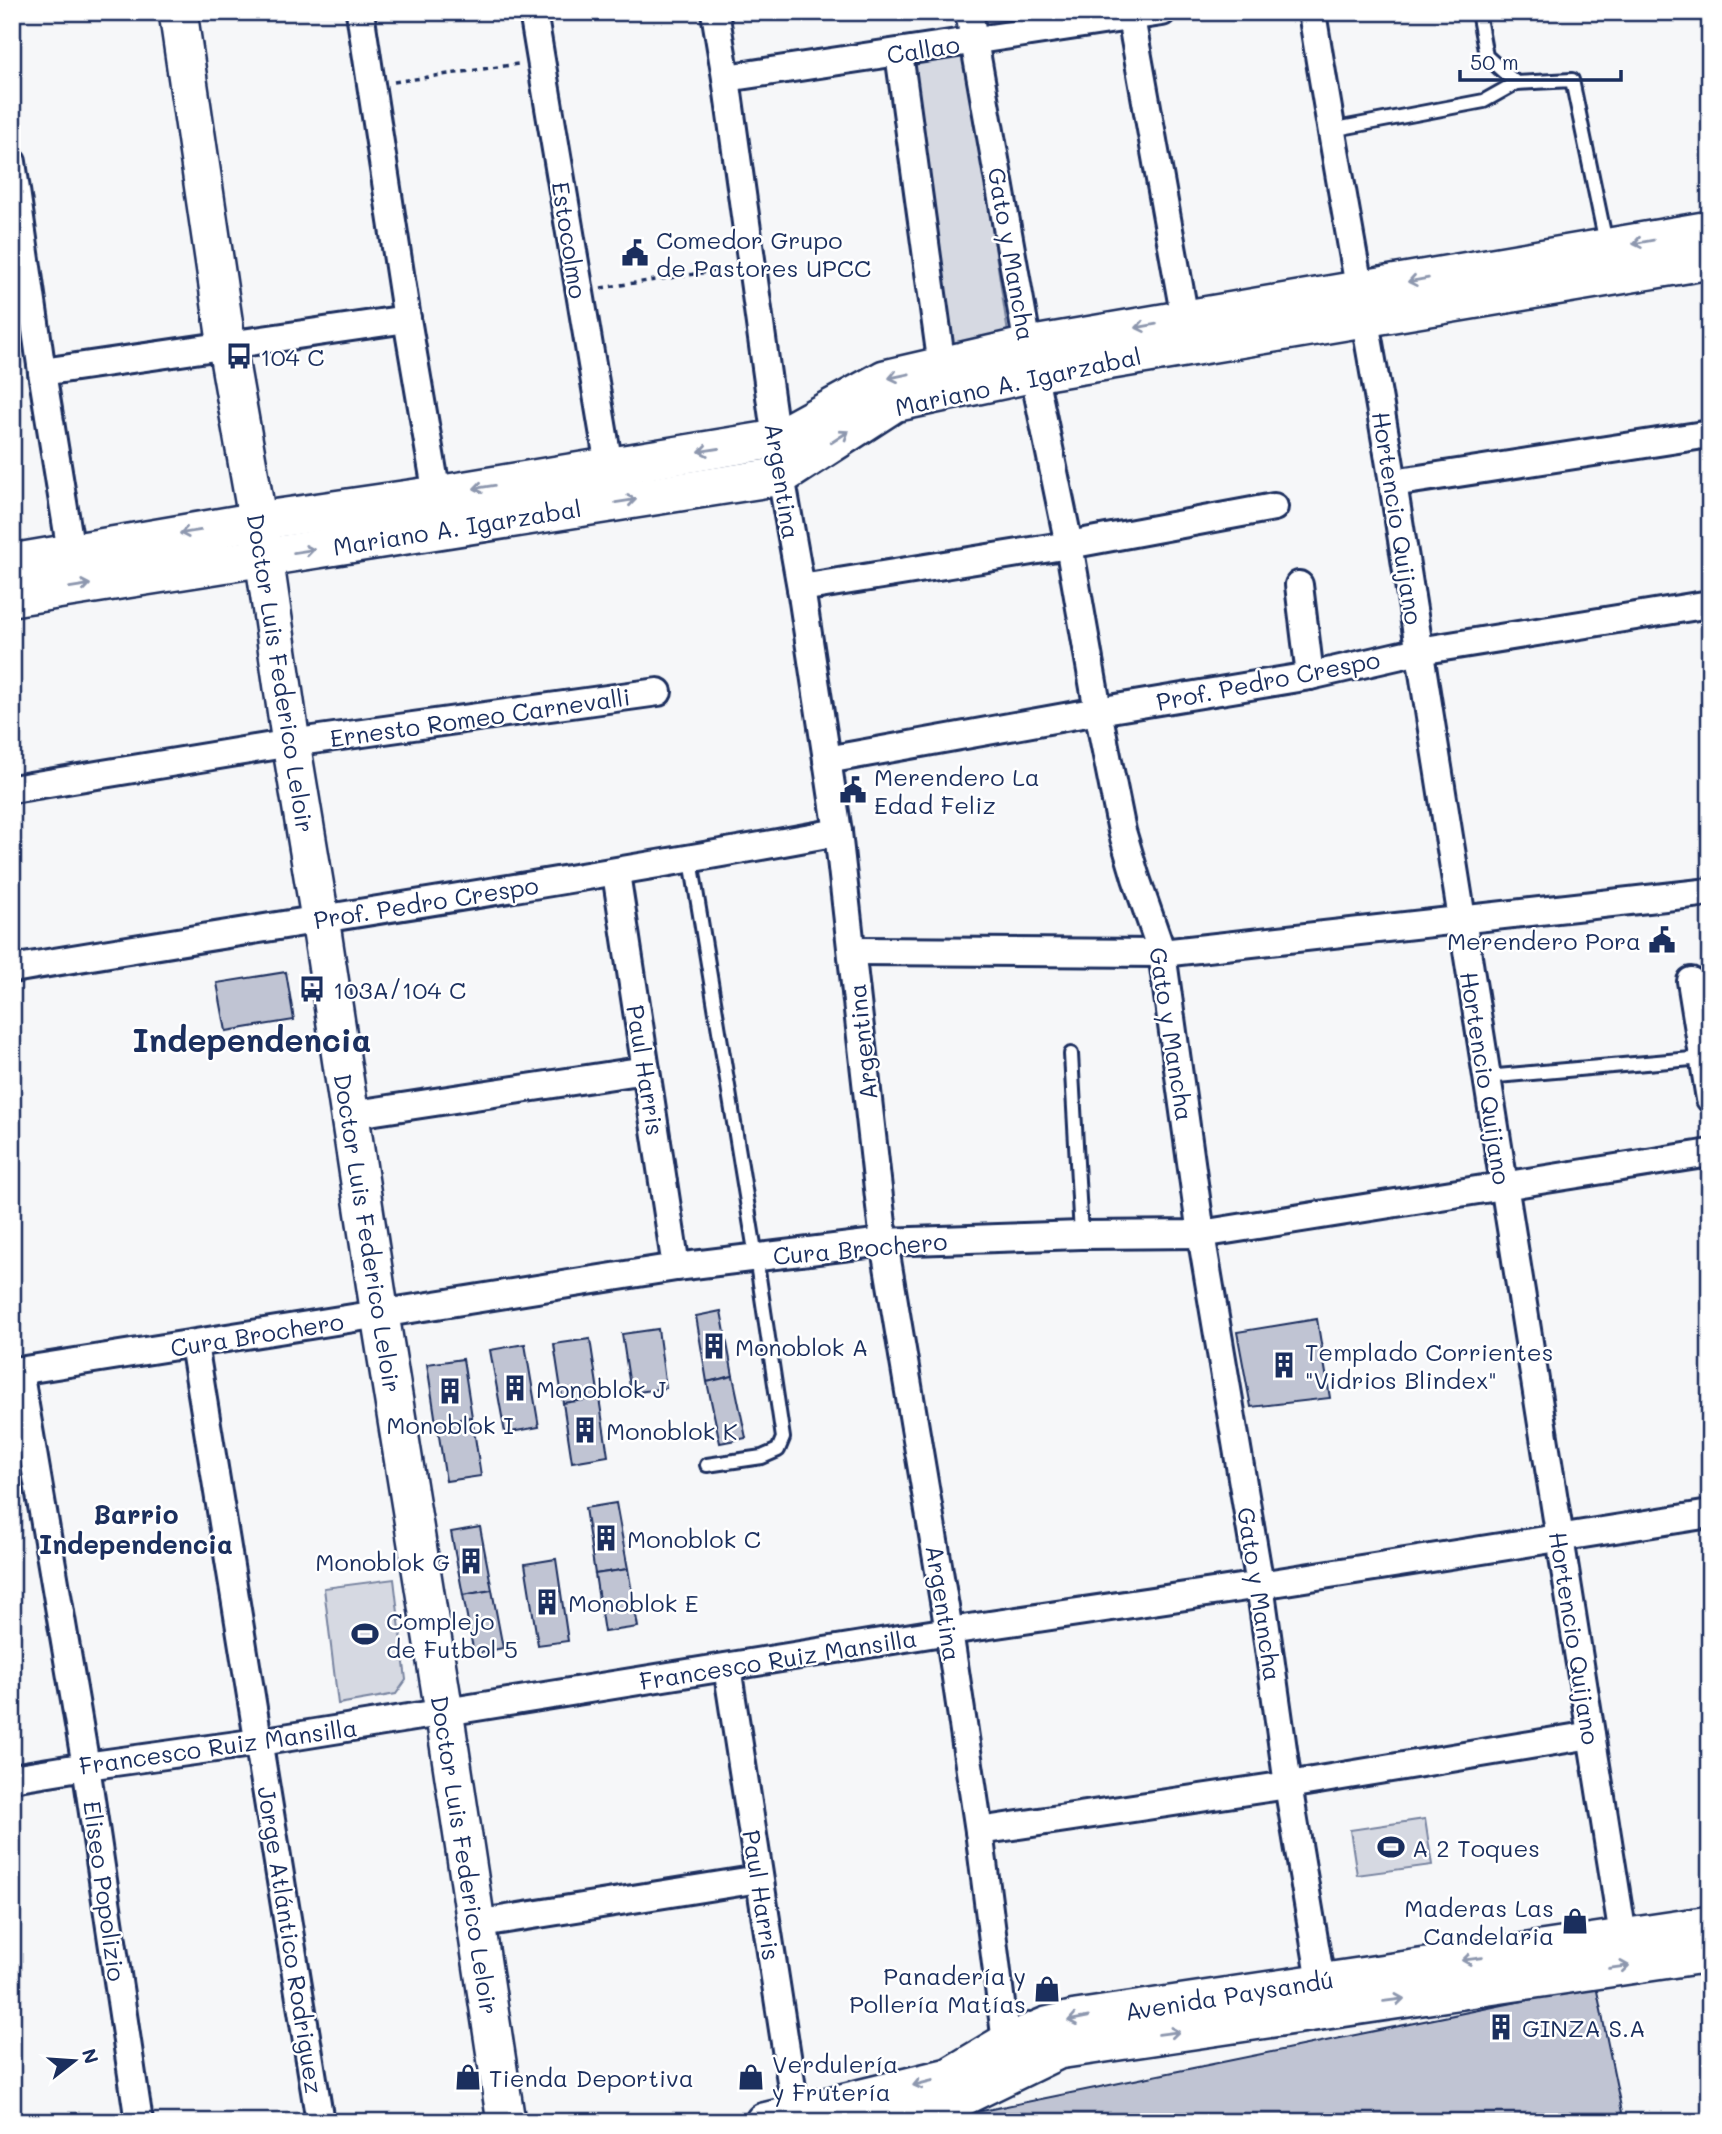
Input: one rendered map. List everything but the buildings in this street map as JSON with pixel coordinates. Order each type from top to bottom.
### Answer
[{"type":"main road","name":"Doctor Luis Federico Leloir","points":[[178,12],[227,347],[264,557],[506,2122]]},
{"type":"main road","name":"Mariano A. Igarzabal","points":[[12,597],[781,476],[894,403],[1031,360],[1185,319],[1363,305],[1607,248],[1710,230]]},
{"type":"main road","name":"Mariano A. Igarzabal","points":[[12,563],[776,439],[885,379],[942,367],[1031,360],[1363,305],[1710,260]]},
{"type":"main road","name":"Avenida Paysandú","points":[[882,2122],[944,2105],[1047,2026],[1076,2018],[1710,1924]]},
{"type":"main road","name":"Avenida Paysandú","points":[[784,2119],[949,2077],[1008,2057],[1710,1953]]},
{"type":"street","points":[[360,12],[437,495]]},
{"type":"street","name":"Estocolmo","points":[[533,12],[609,467]]},
{"type":"street","name":"Argentina","points":[[715,12],[781,476],[838,832],[884,1242],[949,1631],[979,1831],[1008,2057]]},
{"type":"street","name":"Gato y Mancha","points":[[969,12],[1031,360],[1069,545],[1122,831],[1162,953],[1201,1234],[1260,1585],[1288,1785],[1321,1981]]},
{"type":"street","name":"Callao","points":[[726,78],[1162,12]]},
{"type":"street","name":"Hortencio Quijano","points":[[1312,12],[1393,484],[1623,1936]]},
{"type":"street","points":[[1130,15],[1185,319]]},
{"type":"street","points":[[900,53],[942,367]]},
{"type":"street","points":[[12,162],[71,552]]},
{"type":"street","points":[[42,372],[407,320]]},
{"type":"street","points":[[1393,484],[1710,434]]},
{"type":"street","points":[[801,588],[1069,545],[1274,507]]},
{"type":"street","points":[[1299,585],[1310,676]]},
{"type":"street","name":"Prof. Pedro Crespo","points":[[827,760],[1310,676],[1419,651],[1710,604]]},
{"type":"street","name":"Ernesto Romeo Carnevalli","points":[[12,789],[291,743],[658,692]]},
{"type":"street","name":"Prof. Pedro Crespo","points":[[12,968],[616,873],[838,832]]},
{"type":"street","name":"Paul Harris","points":[[616,873],[677,1267]]},
{"type":"street","points":[[853,951],[1162,953],[1710,892]]},
{"type":"street","points":[[1691,981],[1710,1099]]},
{"type":"street","points":[[349,1115],[646,1070]]},
{"type":"street","name":"Cura Brochero","points":[[15,1371],[677,1267],[884,1242],[1201,1234],[1710,1153]]},
{"type":"street","name":"Jorge Atlántico Rodriguez","points":[[194,1344],[320,2122]]},
{"type":"street","name":"Eliseo Popolizio","points":[[15,1371],[86,1766],[139,2122]]},
{"type":"street","name":"Francesco Ruiz Mansilla","points":[[12,1778],[259,1742],[949,1631],[1710,1514]]},
{"type":"street","name":"Paul Harris","points":[[727,1668],[759,1879],[784,2119]]},
{"type":"street","points":[[979,1831],[1288,1785],[1591,1735]]},
{"type":"street","points":[[475,1924],[759,1879]]},
{"type":"lane","points":[[1478,12],[1486,56],[1516,83]]},
{"type":"lane","points":[[1331,130],[1484,101],[1516,83],[1572,80],[1607,248]]},
{"type":"lane","points":[[691,860],[783,1438],[778,1450],[762,1457],[707,1465]]},
{"type":"lane","points":[[1071,1054],[1081,1235]]},
{"type":"lane","points":[[1486,1077],[1703,1058]]},
{"type":"path","points":[[371,86],[540,60]]},
{"type":"path","points":[[578,291],[752,265]]},
{"type":"shaded area","points":[[966,55],[1009,340],[952,351],[909,64]]},
{"type":"shaded area","name":"Complejo de Futbol 5","points":[[394,1579],[406,1680],[396,1694],[338,1704],[324,1588]]},
{"type":"shaded area","name":"A 2 Toques","points":[[1425,1819],[1432,1865],[1357,1875],[1350,1830]]},
{"type":"place","name":"Comedor Grupo de Pastores UPCC","points":[[635,253]]},
{"type":"place","name":"104 C","points":[[239,356]]},
{"type":"place","name":"Merendero La Edad Feliz","points":[[853,790]]},
{"type":"place","name":"Merendero Pora","points":[[1662,940]]},
{"type":"place","name":"103A/104 C","points":[[312,989]]},
{"type":"place","name":"Monoblok A","points":[[714,1346]]},
{"type":"place","name":"Templado Corrientes \"Vidrios Blindex\"","points":[[1284,1365]]},
{"type":"place","name":"Monoblok J","points":[[515,1388]]},
{"type":"place","name":"Monoblok I","points":[[450,1391]]},
{"type":"place","name":"Monoblok K","points":[[585,1430]]},
{"type":"place","name":"Monoblok C","points":[[606,1538]]},
{"type":"place","name":"Monoblok G","points":[[471,1561]]},
{"type":"place","name":"Monoblok E","points":[[547,1602]]},
{"type":"place","name":"Complejo de Futbol 5","points":[[365,1634]]},
{"type":"place","name":"A 2 Toques","points":[[1391,1847]]},
{"type":"place","name":"Maderas Las Candelaria","points":[[1575,1921]]},
{"type":"place","name":"Panadería y Pollería Matías","points":[[1047,1989]]},
{"type":"place","name":"GINZA S.A","points":[[1501,2027]]},
{"type":"place","name":"Tienda Deportiva","points":[[468,2077]]},
{"type":"place","name":"Verdulería y Frutería","points":[[751,2077]]},
{"type":"district","name":"Independencia","points":[[252,1039]]},
{"type":"district","name":"Barrio Independencia","points":[[136,1529]]}]
